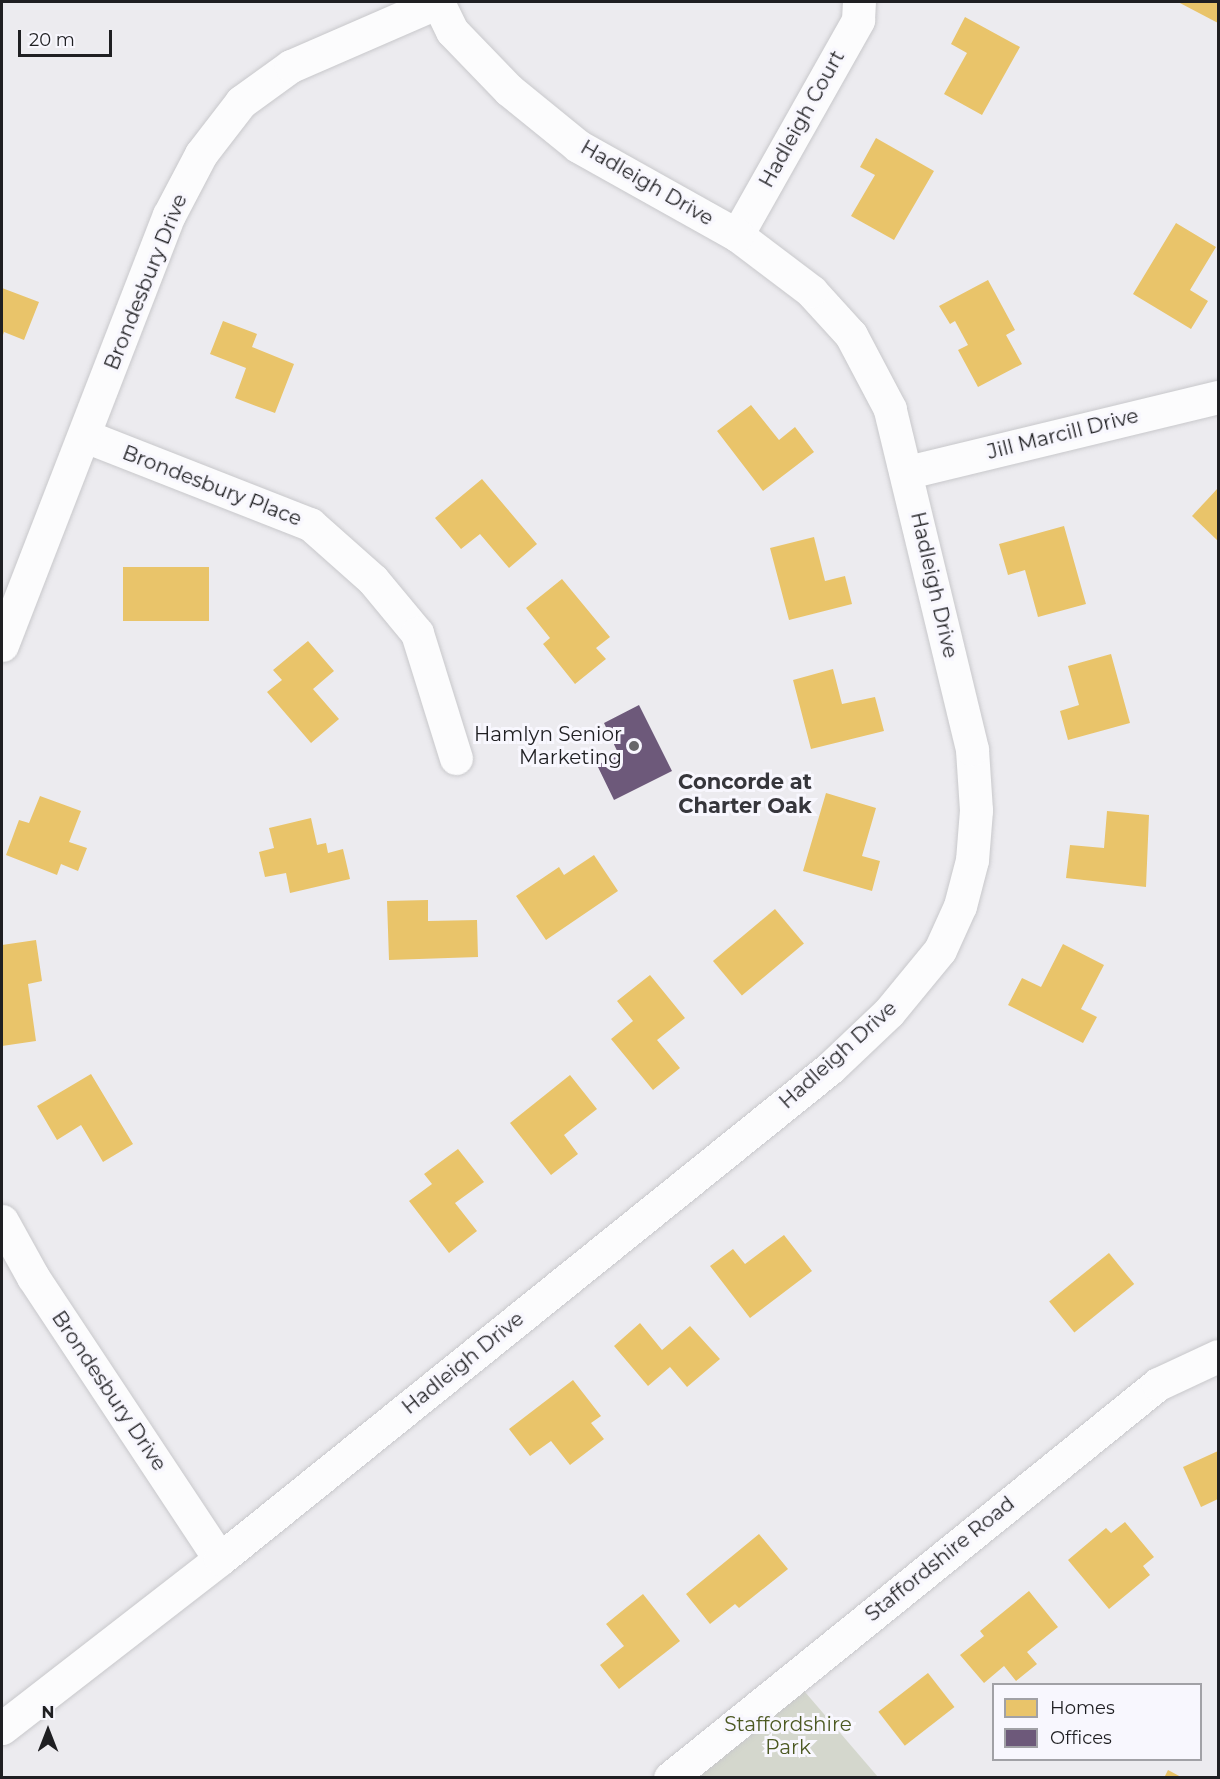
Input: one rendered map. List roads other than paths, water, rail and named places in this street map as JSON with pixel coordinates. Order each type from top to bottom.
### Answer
[{"type":"street","name":"Hadleigh Drive","points":[[2,1728],[220,1558],[830,1068],[889,1012],[940,950],[960,906],[972,860],[976,810],[972,749],[908,472],[890,409],[851,335],[811,291],[738,235],[578,146],[501,82],[452,31],[438,2]]},
{"type":"street","name":"Brondesbury Drive","points":[[2,645],[86,436],[169,215],[201,154],[241,102],[291,66],[438,2]]},
{"type":"street","name":"Hadleigh Court","points":[[738,235],[858,20],[859,2]]},
{"type":"street","name":"Jill Marcill Drive","points":[[908,472],[1218,397]]},
{"type":"street","name":"Brondesbury Place","points":[[86,436],[310,524],[373,580],[417,633],[456,758]]},
{"type":"street","name":"Brondesbury Drive","points":[[2,1221],[33,1277],[220,1558]]},
{"type":"street","name":"Staffordshire Road","points":[[670,1778],[1158,1384],[1218,1356]]},
{"type":"place","name":"Hamlyn Senior Marketing","points":[[634,746]]},
{"type":"district","name":"Concorde at Charter Oak","points":[[745,794]]},
{"type":"park label","name":"Staffordshire Park","points":[[788,1736]]}]
